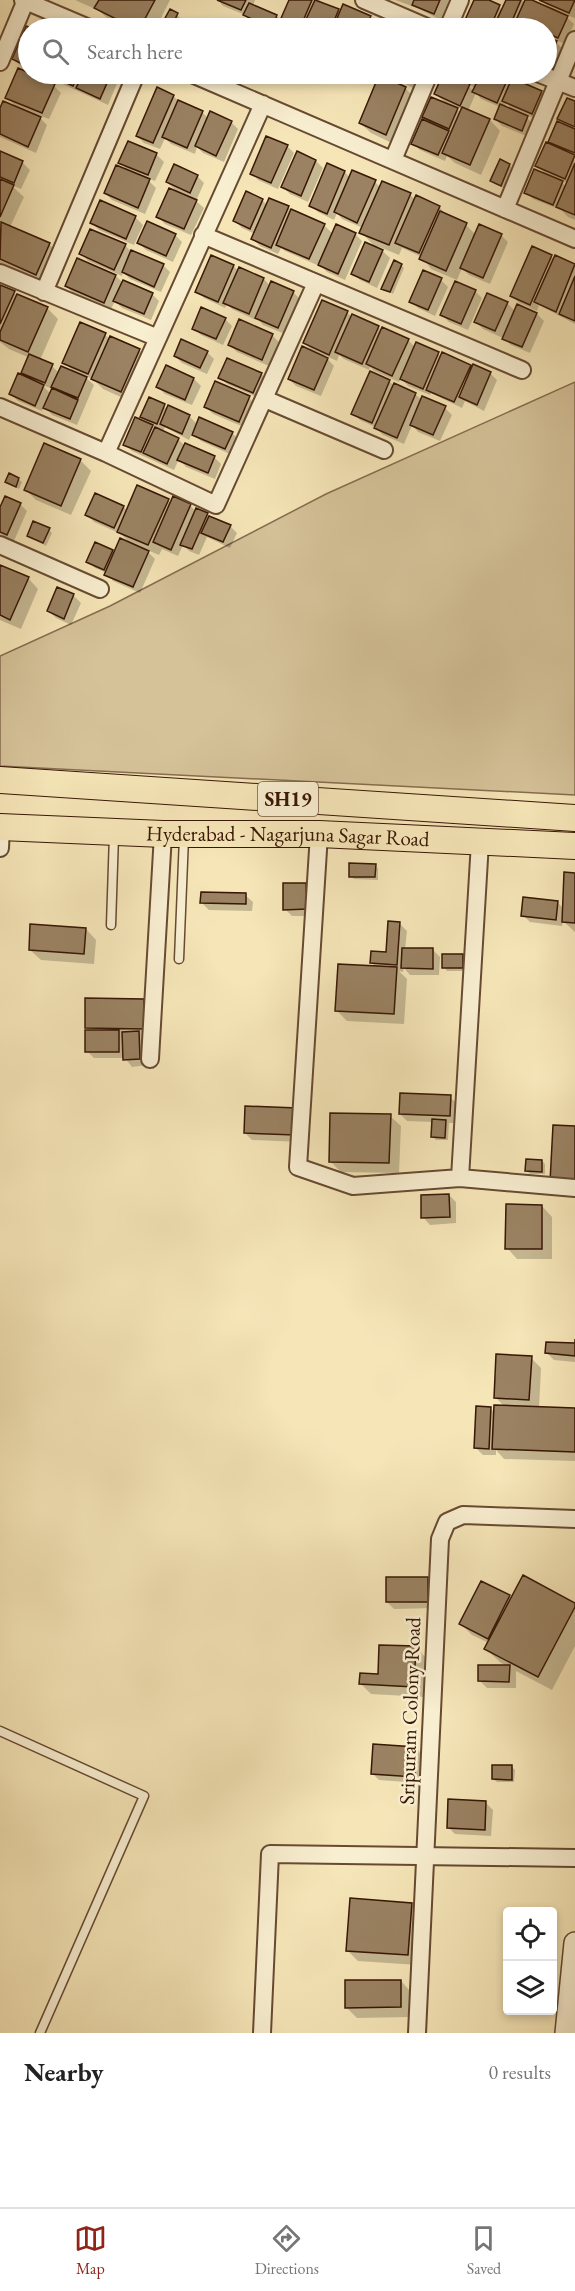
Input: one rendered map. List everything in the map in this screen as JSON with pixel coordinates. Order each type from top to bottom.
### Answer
[{"type":"main road","name":"Hyderabad - Nagarjuna Sagar Road","points":[[0,780],[575,818]]},
{"type":"main road","name":"Hyderabad - Nagarjuna Sagar Road","points":[[0,834],[114,832],[319,834],[575,846]]},
{"type":"street","points":[[0,62],[25,0],[66,18]]},
{"type":"street","points":[[364,0],[406,18]]},
{"type":"street","points":[[452,18],[460,0]]},
{"type":"street","points":[[575,40],[558,81],[575,88]]},
{"type":"street","points":[[44,292],[132,84]]},
{"type":"street","points":[[216,84],[575,239]]},
{"type":"street","points":[[393,160],[425,84]]},
{"type":"street","points":[[505,209],[557,84]]},
{"type":"street","points":[[106,453],[263,104]]},
{"type":"street","points":[[203,235],[522,370]]},
{"type":"street","points":[[0,273],[158,338]]},
{"type":"street","points":[[0,407],[106,453],[216,505],[316,283]]},
{"type":"street","points":[[265,399],[384,450]]},
{"type":"street","points":[[0,545],[100,589]]},
{"type":"street","points":[[150,1059],[174,834]]},
{"type":"street","points":[[319,834],[298,1167],[353,1185],[460,1178],[575,1188]]},
{"type":"street","points":[[460,1178],[480,842]]},
{"type":"street","name":"Sripuram Colony Road","points":[[417,2033],[440,1539],[447,1522],[463,1515],[575,1519]]},
{"type":"street","points":[[262,2033],[270,1854],[575,1858]]},
{"type":"street","points":[[566,2033],[575,1943]]},
{"type":"lane","points":[[111,925],[114,832]]},
{"type":"lane","points":[[174,834],[179,959]]},
{"type":"lane","points":[[0,1731],[144,1796],[40,2033]]},
{"type":"shaded area","points":[[575,382],[575,795],[0,766],[0,656],[110,606],[326,494]]},
{"type":"building","points":[[99,0],[155,0],[145,18],[114,18],[94,8]]},
{"type":"building","points":[[217,0],[246,0],[241,10]]},
{"type":"building","points":[[289,0],[312,0],[304,18],[281,18]]},
{"type":"building","points":[[315,0],[339,9],[335,18],[307,18]]},
{"type":"building","points":[[414,0],[440,0],[434,14],[412,5]]},
{"type":"building","points":[[474,0],[489,0],[500,5],[494,18],[466,18]]},
{"type":"building","points":[[506,0],[521,0],[513,18],[498,18]]},
{"type":"building","points":[[525,0],[532,0],[568,16],[558,38],[557,18],[517,18]]},
{"type":"building","points":[[539,0],[575,0],[569,13]]},
{"type":"building","points":[[249,3],[277,15],[276,18],[250,18],[243,15]]},
{"type":"building","points":[[343,4],[371,16],[370,18],[337,18]]},
{"type":"building","points":[[170,9],[178,13],[176,18],[165,18]]},
{"type":"building","points":[[18,45],[18,62],[12,59]]},
{"type":"building","points":[[18,68],[18,84],[55,84],[42,113],[5,98]]},
{"type":"building","points":[[78,84],[107,84],[100,99],[76,88]]},
{"type":"building","points":[[375,84],[399,84],[406,87],[386,135],[359,123]]},
{"type":"building","points":[[438,84],[470,84],[460,106],[434,94]]},
{"type":"building","points":[[476,84],[505,84],[497,103],[472,92]]},
{"type":"building","points":[[509,84],[526,84],[542,91],[532,114],[502,101]]},
{"type":"building","points":[[157,87],[174,95],[153,143],[136,136]]},
{"type":"building","points":[[431,97],[458,108],[449,129],[422,117]]},
{"type":"building","points":[[567,98],[575,101],[575,127],[557,119]]},
{"type":"building","points":[[178,100],[203,111],[187,148],[162,137]]},
{"type":"building","points":[[3,101],[41,117],[28,147],[0,134],[0,108]]},
{"type":"building","points":[[500,104],[528,116],[522,131],[494,119]]},
{"type":"building","points":[[462,107],[490,119],[470,165],[442,153]]},
{"type":"building","points":[[210,111],[232,121],[216,156],[195,146]]},
{"type":"building","points":[[422,119],[449,131],[438,155],[411,144]]},
{"type":"building","points":[[557,121],[575,129],[575,153],[548,142]]},
{"type":"building","points":[[266,136],[288,145],[271,183],[250,174]]},
{"type":"building","points":[[128,141],[157,153],[148,175],[118,163]]},
{"type":"building","points":[[546,142],[575,155],[565,179],[535,166]]},
{"type":"building","points":[[0,151],[23,161],[14,183],[0,177]]},
{"type":"building","points":[[297,151],[316,160],[301,196],[281,187]]},
{"type":"building","points":[[500,159],[510,164],[501,186],[490,181]]},
{"type":"building","points":[[327,163],[345,171],[327,214],[309,206]]},
{"type":"building","points":[[575,163],[575,215],[556,207]]},
{"type":"building","points":[[174,164],[198,175],[190,193],[166,182]]},
{"type":"building","points":[[116,165],[150,179],[138,208],[104,193]]},
{"type":"building","points":[[534,169],[563,181],[553,205],[524,193]]},
{"type":"building","points":[[352,170],[376,180],[357,223],[334,212]]},
{"type":"building","points":[[0,179],[14,185],[0,217]]},
{"type":"building","points":[[382,181],[411,193],[389,245],[359,233]]},
{"type":"building","points":[[169,188],[197,200],[184,229],[156,217]]},
{"type":"building","points":[[246,191],[263,199],[250,229],[233,221]]},
{"type":"building","points":[[416,195],[440,206],[419,253],[395,243]]},
{"type":"building","points":[[269,198],[289,206],[271,248],[251,239]]},
{"type":"building","points":[[100,200],[136,216],[126,239],[90,223]]},
{"type":"building","points":[[291,209],[325,224],[309,259],[276,245]]},
{"type":"building","points":[[440,211],[467,223],[446,271],[419,259]]},
{"type":"building","points":[[147,221],[176,234],[166,256],[137,243]]},
{"type":"building","points":[[1,222],[50,243],[36,275],[0,259]]},
{"type":"building","points":[[336,224],[356,233],[338,274],[318,265]]},
{"type":"building","points":[[479,224],[502,234],[483,278],[460,268]]},
{"type":"building","points":[[90,229],[126,244],[114,270],[79,254]]},
{"type":"building","points":[[365,242],[383,250],[369,282],[351,274]]},
{"type":"building","points":[[532,246],[552,255],[530,305],[510,296]]},
{"type":"building","points":[[131,250],[164,264],[154,287],[122,272]]},
{"type":"building","points":[[211,255],[234,265],[218,302],[195,292]]},
{"type":"building","points":[[555,255],[575,264],[556,312],[534,302]]},
{"type":"building","points":[[77,258],[116,275],[104,303],[65,286]]},
{"type":"building","points":[[394,260],[402,264],[390,292],[381,289]]},
{"type":"building","points":[[239,267],[264,278],[249,314],[223,303]]},
{"type":"building","points":[[423,270],[442,278],[428,310],[409,302]]},
{"type":"building","points":[[575,276],[575,321],[559,314]]},
{"type":"building","points":[[123,280],[153,293],[144,314],[113,301]]},
{"type":"building","points":[[271,281],[294,291],[278,328],[255,318]]},
{"type":"building","points":[[455,281],[476,290],[461,324],[440,315]]},
{"type":"building","points":[[0,285],[15,291],[0,324]]},
{"type":"building","points":[[487,293],[508,302],[495,331],[474,322]]},
{"type":"building","points":[[17,294],[48,307],[28,352],[0,340],[0,332]]},
{"type":"building","points":[[322,300],[348,311],[329,355],[303,343]]},
{"type":"building","points":[[517,304],[537,313],[522,347],[502,339]]},
{"type":"building","points":[[201,307],[226,318],[216,339],[192,329]]},
{"type":"building","points":[[352,314],[379,326],[362,364],[335,352]]},
{"type":"building","points":[[239,319],[273,334],[262,360],[228,345]]},
{"type":"building","points":[[80,322],[106,333],[88,374],[62,363]]},
{"type":"building","points":[[382,327],[409,339],[392,376],[366,364]]},
{"type":"building","points":[[110,336],[140,349],[121,392],[91,379]]},
{"type":"building","points":[[181,339],[208,351],[200,368],[174,356]]},
{"type":"building","points":[[416,342],[439,352],[423,389],[400,379]]},
{"type":"building","points":[[302,346],[328,358],[314,390],[288,379]]},
{"type":"building","points":[[442,352],[471,365],[454,402],[426,390]]},
{"type":"building","points":[[29,354],[53,364],[45,383],[21,373]]},
{"type":"building","points":[[227,358],[262,373],[253,393],[218,378]]},
{"type":"building","points":[[473,364],[491,372],[477,405],[459,397]]},
{"type":"building","points":[[166,365],[194,378],[185,400],[156,387]]},
{"type":"building","points":[[61,366],[87,377],[78,398],[51,387]]},
{"type":"building","points":[[370,371],[390,380],[372,423],[351,414]]},
{"type":"building","points":[[18,373],[44,385],[35,406],[9,394]]},
{"type":"building","points":[[215,381],[250,396],[239,422],[204,407]]},
{"type":"building","points":[[394,383],[416,393],[397,438],[374,428]]},
{"type":"building","points":[[52,388],[78,400],[70,419],[43,408]]},
{"type":"building","points":[[422,396],[446,406],[433,435],[410,425]]},
{"type":"building","points":[[149,397],[165,404],[157,424],[140,417]]},
{"type":"building","points":[[168,405],[190,415],[182,434],[160,424]]},
{"type":"building","points":[[135,417],[153,425],[141,452],[123,445]]},
{"type":"building","points":[[199,417],[233,432],[225,449],[192,435]]},
{"type":"building","points":[[155,427],[179,438],[167,464],[143,453]]},
{"type":"building","points":[[44,443],[81,459],[61,506],[24,490]]},
{"type":"building","points":[[185,443],[215,456],[208,473],[177,460]]},
{"type":"building","points":[[9,473],[19,478],[16,487],[5,482]]},
{"type":"building","points":[[137,485],[169,499],[148,545],[117,532]]},
{"type":"building","points":[[95,493],[124,506],[114,528],[85,515]]},
{"type":"building","points":[[5,496],[21,503],[7,535],[0,532],[0,507]]},
{"type":"building","points":[[173,496],[191,504],[171,550],[153,542]]},
{"type":"building","points":[[196,508],[208,513],[192,549],[180,545]]},
{"type":"building","points":[[209,516],[231,525],[223,542],[201,533]]},
{"type":"building","points":[[33,521],[50,528],[43,543],[27,536]]},
{"type":"building","points":[[120,538],[149,551],[133,587],[104,575]]},
{"type":"building","points":[[95,542],[113,550],[104,570],[86,562]]},
{"type":"building","points":[[0,565],[29,577],[10,620],[0,615]]},
{"type":"building","points":[[57,587],[74,594],[64,619],[47,611]]},
{"type":"building","points":[[349,863],[376,864],[375,877],[349,877]]},
{"type":"building","points":[[564,872],[575,873],[575,923],[562,922]]},
{"type":"building","points":[[283,883],[306,883],[307,909],[283,910]]},
{"type":"building","points":[[201,892],[246,893],[246,904],[200,903]]},
{"type":"building","points":[[523,897],[558,901],[556,920],[521,916]]},
{"type":"building","points":[[388,921],[400,922],[397,965],[370,963],[371,951],[386,952]]},
{"type":"building","points":[[30,924],[86,928],[84,954],[29,950]]},
{"type":"building","points":[[402,948],[433,948],[433,969],[401,968]]},
{"type":"building","points":[[442,954],[463,954],[463,968],[442,968]]},
{"type":"building","points":[[338,964],[397,967],[394,1014],[335,1011]]},
{"type":"building","points":[[85,998],[144,999],[144,1029],[85,1028]]},
{"type":"building","points":[[85,1030],[119,1030],[119,1052],[85,1052]]},
{"type":"building","points":[[139,1031],[140,1059],[123,1060],[122,1032]]},
{"type":"building","points":[[400,1093],[451,1095],[450,1116],[399,1114]]},
{"type":"building","points":[[245,1106],[297,1108],[295,1135],[244,1133]]},
{"type":"building","points":[[330,1113],[391,1114],[389,1163],[329,1162]]},
{"type":"building","points":[[432,1119],[446,1120],[445,1138],[431,1137]]},
{"type":"building","points":[[553,1125],[575,1126],[575,1183],[550,1182]]},
{"type":"building","points":[[526,1159],[542,1160],[542,1172],[525,1171]]},
{"type":"building","points":[[449,1194],[450,1217],[421,1218],[421,1195]]},
{"type":"building","points":[[506,1204],[542,1205],[542,1249],[505,1249]]},
{"type":"building","points":[[546,1342],[575,1343],[575,1356],[545,1353]]},
{"type":"building","points":[[496,1354],[532,1356],[529,1400],[494,1398]]},
{"type":"building","points":[[494,1405],[575,1408],[575,1452],[492,1449]]},
{"type":"building","points":[[476,1406],[491,1407],[489,1449],[474,1448]]},
{"type":"building","points":[[523,1575],[575,1603],[538,1677],[484,1649]]},
{"type":"building","points":[[386,1577],[428,1577],[428,1602],[386,1602]]},
{"type":"building","points":[[481,1581],[510,1595],[488,1639],[459,1624]]},
{"type":"building","points":[[379,1645],[416,1646],[414,1687],[359,1684],[360,1673],[378,1674]]},
{"type":"building","points":[[478,1665],[510,1665],[509,1682],[478,1681]]},
{"type":"building","points":[[373,1744],[416,1747],[415,1777],[371,1774]]},
{"type":"building","points":[[492,1765],[512,1765],[512,1780],[492,1779]]},
{"type":"building","points":[[448,1799],[486,1801],[485,1830],[447,1828]]},
{"type":"building","points":[[350,1898],[412,1903],[408,1955],[346,1951]]},
{"type":"building","points":[[345,1980],[401,1980],[401,2007],[345,2008]]}]
